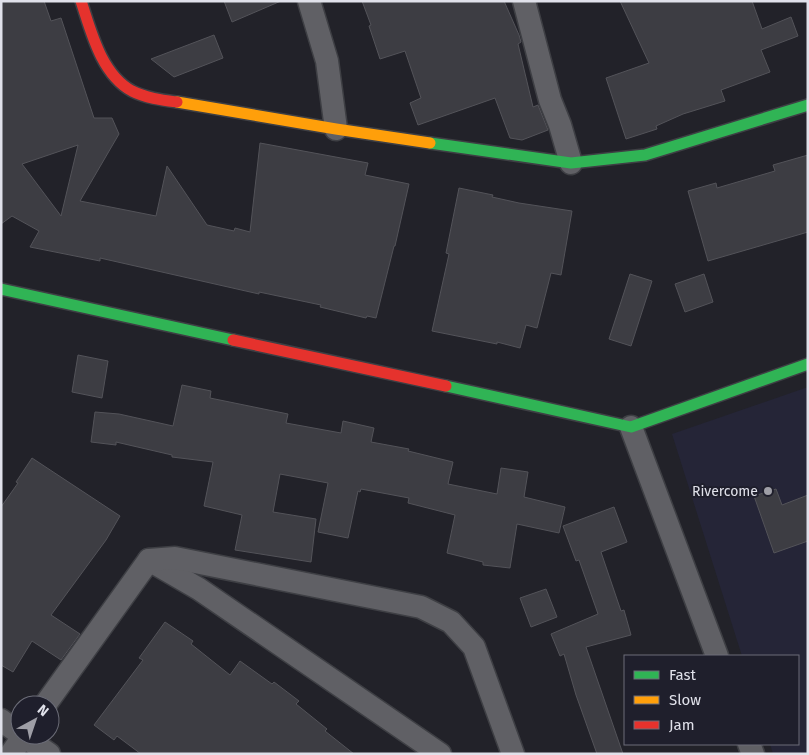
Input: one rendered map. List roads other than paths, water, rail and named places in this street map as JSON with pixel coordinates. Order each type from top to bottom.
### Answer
[{"type":"street","points":[[80,1],[109,70],[129,89],[153,98],[336,129],[571,162],[645,155],[808,105]]},
{"type":"street","points":[[309,1],[327,60],[336,129]]},
{"type":"street","points":[[524,1],[550,100],[571,162]]},
{"type":"street","points":[[1,289],[631,427],[808,364]]},
{"type":"street","points":[[631,427],[716,655]]},
{"type":"street","points":[[52,695],[149,560],[175,558],[421,607],[450,622],[474,647],[514,754]]},
{"type":"street","points":[[149,560],[198,589],[440,754]]},
{"type":"street","points":[[1,720],[10,729]]},
{"type":"street","points":[[32,745],[49,754]]},
{"type":"place","name":"Rivercome","points":[[768,491]]}]
